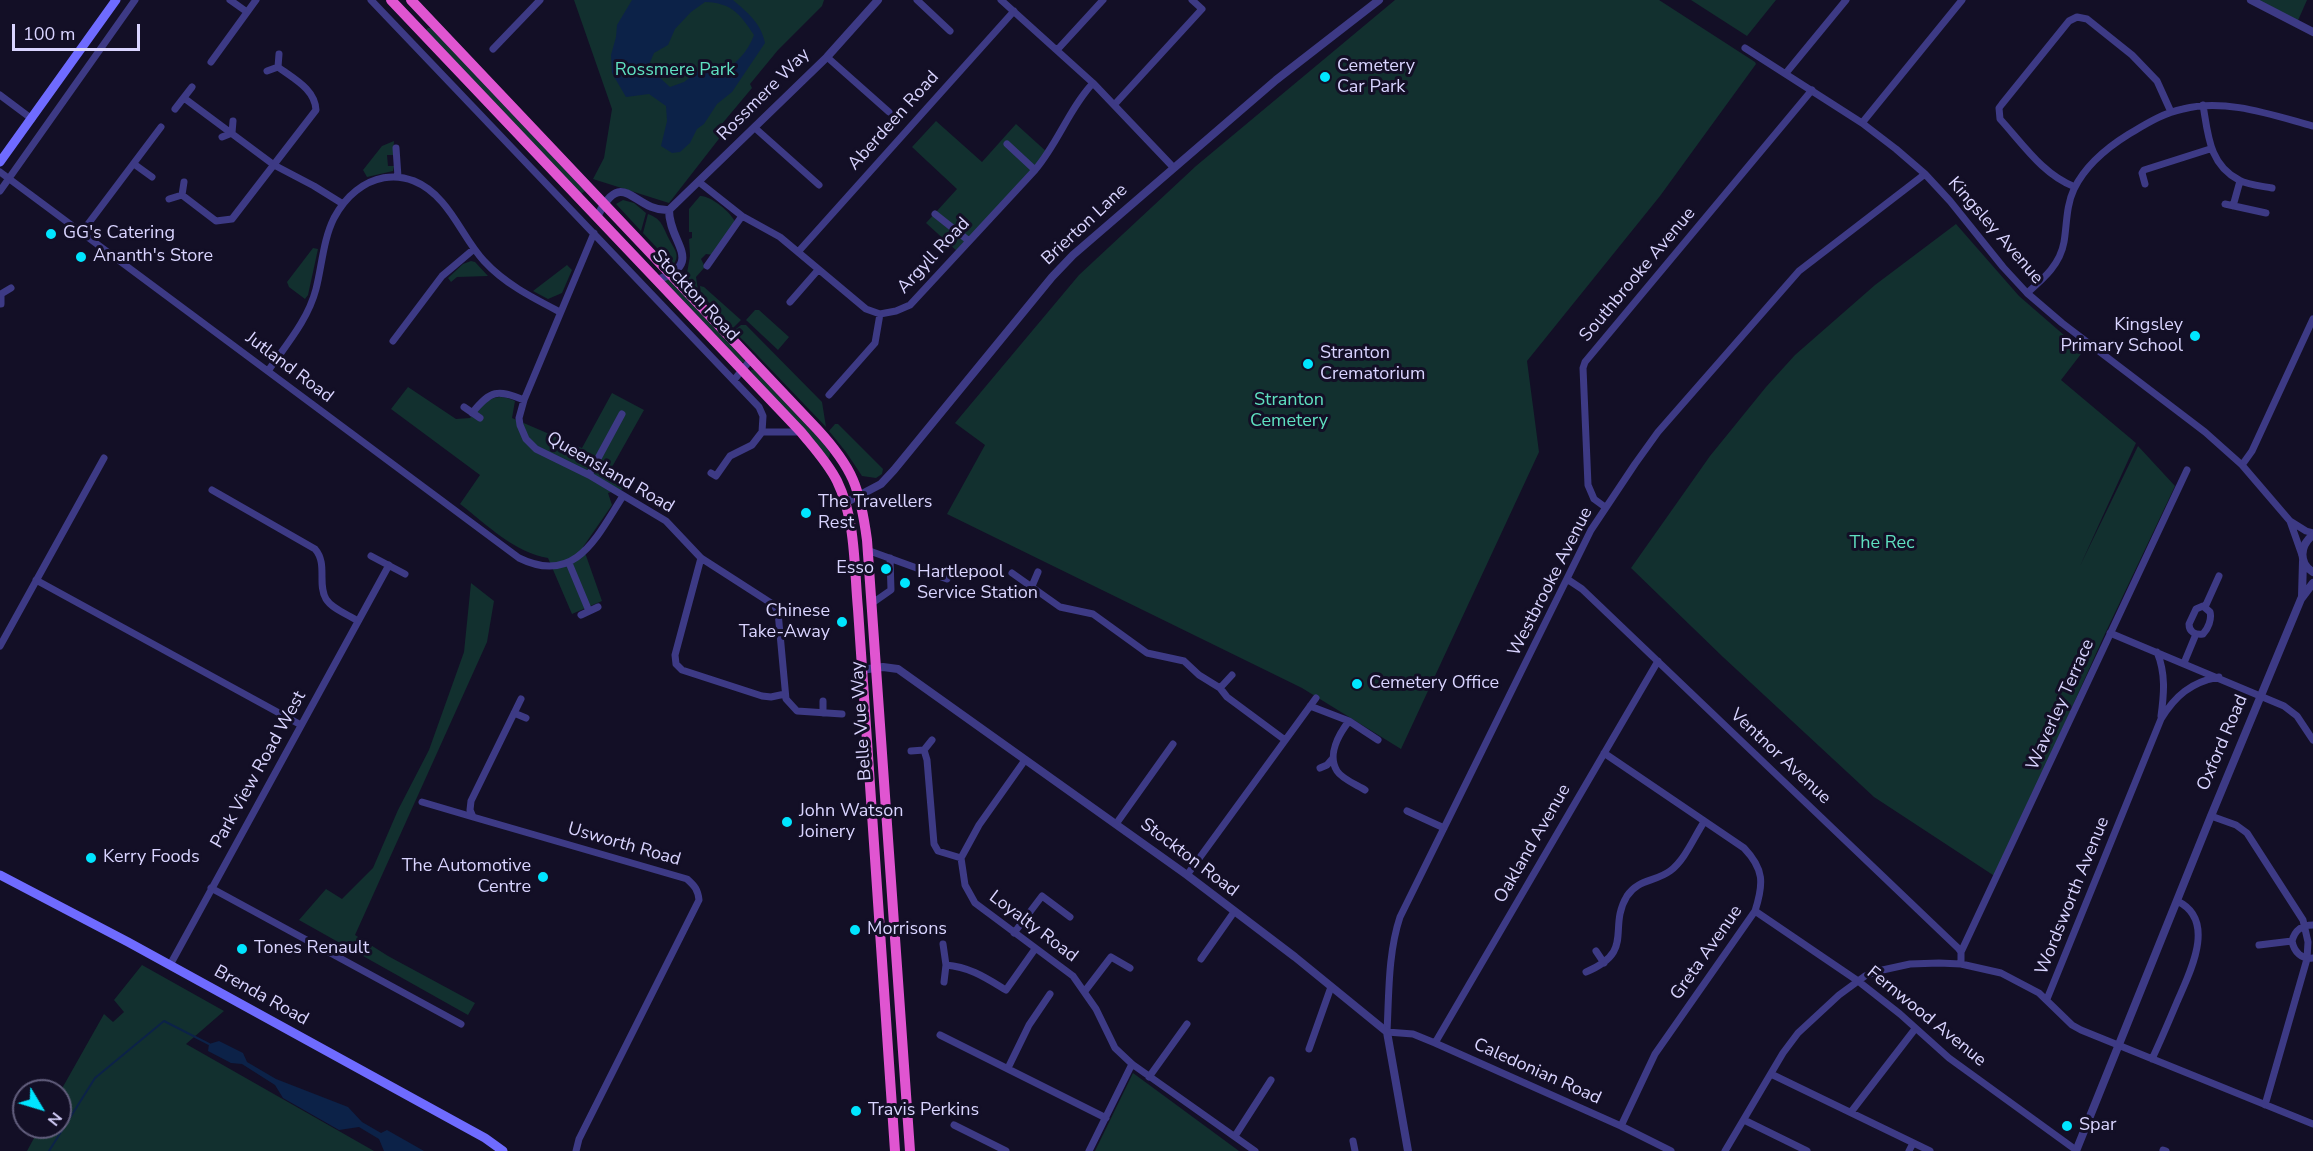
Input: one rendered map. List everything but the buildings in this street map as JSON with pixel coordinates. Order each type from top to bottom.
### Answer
[{"type":"highway","name":"Stockton Road","points":[[391,0],[801,432],[827,465],[845,503],[851,538],[896,1151]]},
{"type":"highway","name":"Stockton Road","points":[[411,0],[829,442],[846,464],[860,496],[867,545]]},
{"type":"highway","name":"Belle Vue Way","points":[[867,545],[910,1151]]},
{"type":"main road","points":[[0,162],[116,0]]},
{"type":"main road","name":"Brenda Road","points":[[0,875],[170,965],[485,1138],[503,1151]]},
{"type":"street","points":[[0,191],[135,0]]},
{"type":"street","points":[[230,0],[247,12]]},
{"type":"street","points":[[211,62],[256,0]]},
{"type":"street","name":"Stockton Road","points":[[371,0],[759,407],[763,416],[762,432]]},
{"type":"street","points":[[493,49],[540,0]]},
{"type":"street","name":"Rossmere Way","points":[[669,210],[827,57],[878,0]]},
{"type":"street","points":[[916,0],[950,30]]},
{"type":"street","points":[[1001,0],[1094,83],[1173,167]]},
{"type":"street","points":[[1058,49],[1103,0]]},
{"type":"street","points":[[1115,104],[1202,9],[1192,0]]},
{"type":"street","name":"Brierton Lane","points":[[845,503],[881,484],[894,470],[1062,265],[1276,80],[1379,0]]},
{"type":"street","points":[[1785,73],[1846,0]]},
{"type":"street","points":[[1862,123],[1962,0]]},
{"type":"street","points":[[2251,0],[2313,32]]},
{"type":"street","name":"Aberdeen Road","points":[[798,252],[1014,11]]},
{"type":"street","points":[[2075,187],[2061,182],[2049,172],[2000,119],[1999,114],[2002,104],[2069,21],[2078,17],[2087,19],[2132,55],[2157,81],[2171,112]]},
{"type":"street","name":"Kingsley Avenue","points":[[1745,48],[1862,123],[1924,174],[1950,201],[2027,293],[2062,323],[2205,432],[2242,465],[2290,521],[2313,534]]},
{"type":"street","points":[[278,67],[279,54]]},
{"type":"street","points":[[827,57],[889,112]]},
{"type":"street","points":[[267,71],[278,67]]},
{"type":"street","points":[[182,195],[216,221],[232,219],[316,110],[316,100],[311,92],[278,67]]},
{"type":"street","name":"Argyll Road","points":[[880,314],[910,305],[969,242],[1035,170],[1075,106],[1094,83]]},
{"type":"street","points":[[175,109],[192,87]]},
{"type":"street","name":"Southbrooke Avenue","points":[[1605,507],[1594,499],[1588,485],[1583,368],[1585,362],[1812,90]]},
{"type":"street","points":[[0,95],[32,119]]},
{"type":"street","points":[[184,98],[274,165],[343,204]]},
{"type":"street","points":[[2203,105],[2210,149],[2224,168],[2240,181],[2272,188]]},
{"type":"street","points":[[2027,293],[2048,273],[2060,255],[2064,243],[2067,212],[2075,187],[2097,158],[2118,140],[2171,112],[2203,105],[2224,106],[2313,126]]},
{"type":"street","points":[[232,133],[233,122]]},
{"type":"street","points":[[82,232],[161,128]]},
{"type":"street","points":[[755,128],[819,185]]},
{"type":"street","points":[[222,137],[232,133]]},
{"type":"street","points":[[1007,144],[1035,170]]},
{"type":"street","points":[[396,148],[398,177]]},
{"type":"street","points":[[2145,184],[2142,173],[2144,170],[2210,149]]},
{"type":"street","points":[[134,164],[152,177]]},
{"type":"street","name":"Jutland Road","points":[[0,172],[519,558],[541,566],[569,563]]},
{"type":"street","name":"Westbrooke Avenue","points":[[1387,1032],[1392,947],[1400,917],[1591,530],[1605,507],[1658,432],[1800,271],[1924,174]]},
{"type":"street","points":[[268,371],[308,311],[316,290],[330,228],[343,204],[353,193],[381,177],[410,180],[431,192],[442,202],[483,261],[508,283],[560,312]]},
{"type":"street","points":[[2240,181],[2229,205],[2266,213]]},
{"type":"street","points":[[182,195],[184,182]]},
{"type":"street","points":[[699,182],[742,216],[769,230],[798,252],[859,304],[880,314],[875,343],[829,395]]},
{"type":"street","points":[[565,202],[574,193]]},
{"type":"street","points":[[597,217],[610,195],[626,193],[654,210],[669,210],[672,232],[683,252],[682,263],[672,274],[657,280]]},
{"type":"street","points":[[170,199],[182,195]]},
{"type":"street","points":[[935,214],[969,242]]},
{"type":"street","points":[[707,266],[742,216]]},
{"type":"street","name":"Queensland Road","points":[[594,233],[524,400],[519,418],[520,425],[530,444],[666,521],[701,558],[774,605],[778,612],[785,694]]},
{"type":"street","points":[[393,341],[442,276],[474,249]]},
{"type":"street","points":[[790,302],[818,270]]},
{"type":"street","points":[[1,304],[1,294],[11,288]]},
{"type":"street","points":[[2242,465],[2252,450],[2313,319]]},
{"type":"street","points":[[734,380],[752,358]]},
{"type":"street","points":[[472,413],[490,395],[498,392],[524,400]]},
{"type":"street","points":[[464,407],[480,418]]},
{"type":"street","points":[[589,476],[622,414]]},
{"type":"street","points":[[711,473],[716,476],[730,456],[752,445],[762,432],[801,432]]},
{"type":"street","points":[[0,646],[104,458]]},
{"type":"street","name":"Waverley Terrace","points":[[1961,952],[2032,805],[2187,470]]},
{"type":"street","points":[[212,490],[315,549],[321,556],[323,564],[326,599],[358,621]]},
{"type":"street","points":[[590,611],[569,563],[587,551],[623,496]]},
{"type":"street","name":"Kingsley Avenue","points":[[2290,521],[2303,559]]},
{"type":"street","points":[[2313,534],[2304,545],[2303,559],[2309,570],[2313,572]]},
{"type":"street","points":[[867,545],[890,558],[947,579]]},
{"type":"street","points":[[371,556],[405,574]]},
{"type":"street","points":[[701,558],[675,655],[676,664],[682,669],[762,696],[785,694],[786,699],[797,711],[842,714]]},
{"type":"street","points":[[871,604],[891,590],[890,558]]},
{"type":"street","name":"Oxford Road","points":[[2301,599],[2303,559]]},
{"type":"street","name":"Park View Road West","points":[[170,965],[389,565]]},
{"type":"street","points":[[1032,586],[1038,572]]},
{"type":"street","points":[[1012,573],[1060,607],[1093,614],[1147,653],[1184,661],[1204,679],[1220,688],[1227,697],[1286,740]]},
{"type":"street","points":[[2205,607],[2219,576]]},
{"type":"street","name":"Ventnor Avenue","points":[[1567,579],[1582,589],[1865,857],[1961,952]]},
{"type":"street","points":[[36,580],[301,725]]},
{"type":"street","name":"Oxford Road","points":[[2076,1150],[2301,599],[2313,583]]},
{"type":"street","points":[[2205,607],[2210,612],[2211,620],[2203,634],[2196,634],[2192,632],[2189,624],[2196,609],[2205,607]]},
{"type":"street","points":[[581,615],[598,608]]},
{"type":"street","points":[[2110,633],[2284,706],[2297,716],[2313,740]]},
{"type":"street","points":[[2184,663],[2196,634]]},
{"type":"street","name":"Wordsworth Avenue","points":[[2157,652],[2163,667],[2164,680],[2161,719]]},
{"type":"street","name":"Oakland Avenue","points":[[1435,1043],[1658,661]]},
{"type":"street","name":"Stockton Road","points":[[861,670],[890,667],[898,669],[1187,875],[1387,1032]]},
{"type":"street","points":[[1220,688],[1232,675]]},
{"type":"street","name":"Wordsworth Avenue","points":[[1725,1151],[1798,1033],[1824,1007],[1858,981],[1878,971],[1924,963],[1961,964],[2001,973],[2047,999],[2161,719],[2171,703],[2190,687],[2219,677]]},
{"type":"street","points":[[1187,875],[1316,698]]},
{"type":"street","points":[[473,817],[470,810],[471,801],[521,699]]},
{"type":"street","points":[[823,701],[823,713]]},
{"type":"street","points":[[1310,706],[1349,721],[1378,740]]},
{"type":"street","points":[[514,713],[526,718]]},
{"type":"street","points":[[1320,768],[1327,765],[1333,758],[1338,735],[1349,721]]},
{"type":"street","points":[[911,751],[924,750],[932,740]]},
{"type":"street","points":[[1116,824],[1173,744]]},
{"type":"street","points":[[924,750],[927,760],[934,844],[938,852],[961,858],[979,825],[1025,760]]},
{"type":"street","name":"Greta Avenue","points":[[1604,753],[1744,848],[1758,864],[1761,888],[1755,911],[1655,1054],[1621,1126]]},
{"type":"street","points":[[1333,758],[1337,771],[1365,790]]},
{"type":"street","points":[[422,802],[473,817]]},
{"type":"street","points":[[1407,811],[1444,828]]},
{"type":"street","points":[[2211,816],[2236,825],[2247,833],[2309,925],[2310,958],[2265,1105]]},
{"type":"street","name":"Usworth Road","points":[[473,817],[687,879],[696,886],[699,893],[699,900],[579,1139],[576,1151]]},
{"type":"street","points":[[1586,972],[1604,963],[1617,946],[1621,912],[1628,895],[1640,883],[1661,876],[1676,865],[1704,822]]},
{"type":"street","name":"Loyalty Road","points":[[961,858],[965,885],[975,903],[1073,976],[1085,991],[1115,1047],[1132,1065],[1255,1151]]},
{"type":"street","points":[[211,888],[461,1024]]},
{"type":"street","points":[[1014,933],[1042,896],[1070,917]]},
{"type":"street","points":[[2152,1059],[2194,963],[2197,945],[2194,917],[2185,905],[2177,901]]},
{"type":"street","name":"Fernwood Avenue","points":[[1755,911],[1858,981],[1900,1014],[1949,1059],[2076,1150]]},
{"type":"street","points":[[1201,959],[1234,912]]},
{"type":"street","points":[[2292,941],[2297,930],[2309,925]]},
{"type":"street","points":[[2259,945],[2292,941]]},
{"type":"street","points":[[2292,941],[2299,955],[2310,958]]},
{"type":"street","points":[[943,944],[946,965],[944,982]]},
{"type":"street","points":[[946,965],[974,971],[1006,990],[1035,949]]},
{"type":"street","points":[[1596,951],[1604,963]]},
{"type":"street","points":[[1961,952],[1961,964]]},
{"type":"street","name":"Loyalty Road","points":[[1085,991],[1111,957],[1130,968]]},
{"type":"street","points":[[1309,1050],[1330,987]]},
{"type":"street","points":[[1008,1068],[1029,1025],[1050,994]]},
{"type":"street","points":[[2047,999],[2072,1025],[2313,1124]]},
{"type":"street","points":[[1039,1010],[1048,1015]]},
{"type":"street","points":[[1149,1077],[1187,1024]]},
{"type":"street","points":[[1851,1113],[1915,1029]]},
{"type":"street","points":[[1387,1032],[1408,1151]]},
{"type":"street","name":"Caledonian Road","points":[[1387,1032],[1413,1034],[1435,1043],[1621,1126],[1657,1148],[1671,1151]]},
{"type":"street","points":[[940,1035],[1106,1118]]},
{"type":"street","points":[[1089,1151],[1132,1065]]},
{"type":"street","points":[[1771,1074],[1930,1151]]},
{"type":"street","points":[[1234,1136],[1271,1080]]},
{"type":"street","points":[[1744,1120],[1807,1151]]},
{"type":"street","points":[[954,1125],[1006,1151]]},
{"type":"street","points":[[1353,1141],[1355,1151]]},
{"type":"street","points":[[1909,1151],[1913,1143]]},
{"type":"green space","name":"Rossmere Park","points":[[574,0],[824,0],[822,6],[778,50],[750,84],[752,88],[721,125],[725,131],[669,203],[593,179],[604,158],[612,109]]},
{"type":"green space","name":"Stranton Cemetery","points":[[1395,0],[1659,0],[1756,64],[1660,196],[1527,361],[1539,452],[1401,749],[1302,688],[947,514],[985,445],[955,423],[1079,275],[1196,166]]},
{"type":"green space","points":[[1691,0],[1776,0],[1747,36]]},
{"type":"green space","points":[[2251,0],[2307,0],[2296,25]]},
{"type":"green space","points":[[431,28],[585,191],[581,194],[426,30]]},
{"type":"green space","points":[[936,121],[982,162],[1016,124],[1048,153],[958,252],[926,223],[957,189],[912,147]]},
{"type":"green space","points":[[394,141],[393,155],[387,155],[388,166],[394,166],[393,171],[367,177],[363,170],[382,146]]},
{"type":"green space","points":[[700,196],[709,198],[720,205],[735,222],[714,255],[706,254],[701,259],[705,267],[696,277],[698,290],[686,279],[690,256],[689,239],[692,238],[692,232],[689,232],[689,209]]},
{"type":"green space","points":[[623,200],[634,203],[646,213],[641,231],[616,204]]},
{"type":"green space","points":[[648,214],[662,224],[675,249],[677,255],[673,265],[643,233]]},
{"type":"green space","name":"The Rec","points":[[1956,224],[2019,296],[2080,349],[2081,354],[2061,380],[2136,443],[2080,566],[2138,446],[2175,486],[2103,638],[1996,877],[1874,797],[1631,568],[1710,456],[1795,355],[1875,285]]},
{"type":"green space","points":[[313,248],[318,249],[308,295],[305,299],[289,287],[287,282]]},
{"type":"green space","points":[[475,262],[488,276],[457,277],[451,282],[448,278],[463,264]]},
{"type":"green space","points":[[567,265],[572,270],[562,293],[548,299],[533,291]]},
{"type":"green space","points":[[669,279],[744,362],[741,362],[665,282]]},
{"type":"green space","points":[[700,286],[741,320],[733,328],[701,294]]},
{"type":"green space","points":[[755,310],[759,310],[789,337],[778,350],[746,320]]},
{"type":"green space","points":[[741,325],[746,325],[822,402],[826,427],[736,333],[736,329]]},
{"type":"green space","points":[[755,370],[824,444],[830,453],[829,459],[751,372]]},
{"type":"green space","points":[[408,387],[456,419],[470,418],[490,400],[507,398],[515,401],[512,418],[582,448],[612,393],[644,410],[612,467],[624,475],[624,489],[608,493],[612,505],[583,547],[602,601],[572,614],[548,558],[513,544],[460,504],[480,475],[391,409]]},
{"type":"green space","points":[[835,424],[838,424],[883,469],[882,474],[876,478],[862,476],[829,431]]},
{"type":"green space","points":[[471,583],[494,601],[487,642],[355,935],[388,956],[475,1003],[468,1015],[299,920],[326,889],[342,899],[373,868],[398,810],[429,750],[464,652]]},
{"type":"green space","points":[[142,965],[224,1011],[186,1044],[374,1151],[27,1151],[34,1139],[72,1139],[72,1079],[67,1079],[104,1014],[113,1022],[124,1012],[114,1000]]},
{"type":"green space","points":[[1133,1073],[1239,1151],[1095,1151]]},
{"type":"water","points":[[632,0],[733,0],[757,24],[765,43],[732,92],[717,104],[704,124],[697,129],[690,143],[680,152],[672,153],[661,146],[667,121],[666,106],[649,94],[626,97],[612,73],[611,55],[617,25]],"holes":[[[705,2],[729,7],[744,21],[754,35],[748,47],[741,57],[722,74],[701,69],[684,82],[670,87],[648,67],[654,53],[668,45],[675,29],[691,12]]]},
{"type":"water","points":[[219,1041],[243,1053],[247,1062],[276,1079],[348,1107],[362,1122],[381,1133],[387,1130],[424,1151],[384,1151],[379,1139],[359,1127],[339,1130],[283,1098],[275,1085],[242,1064],[231,1063],[208,1051],[209,1044]]},
{"type":"waterway","points":[[49,1151],[95,1078],[164,1021],[209,1044]]},
{"type":"place","name":"Cemetery Car Park","points":[[1325,77]]},
{"type":"place","name":"GG's Catering","points":[[51,234]]},
{"type":"place","name":"Ananth's Store","points":[[81,257]]},
{"type":"place","name":"Kingsley Primary School","points":[[2195,336]]},
{"type":"place","name":"Stranton Crematorium","points":[[1308,364]]},
{"type":"place","name":"The Travellers Rest","points":[[806,513]]},
{"type":"place","name":"Esso","points":[[886,569]]},
{"type":"place","name":"Hartlepool Service Station","points":[[905,583]]},
{"type":"place","name":"Chinese Take-Away","points":[[842,622]]},
{"type":"place","name":"Cemetery Office","points":[[1357,684]]},
{"type":"place","name":"John Watson Joinery","points":[[787,822]]},
{"type":"place","name":"Kerry Foods","points":[[91,858]]},
{"type":"place","name":"The Automotive Centre","points":[[543,877]]},
{"type":"place","name":"Morrisons","points":[[855,930]]},
{"type":"place","name":"Tones Renault","points":[[242,949]]},
{"type":"place","name":"Travis Perkins","points":[[856,1111]]},
{"type":"place","name":"Spar","points":[[2067,1126]]}]
